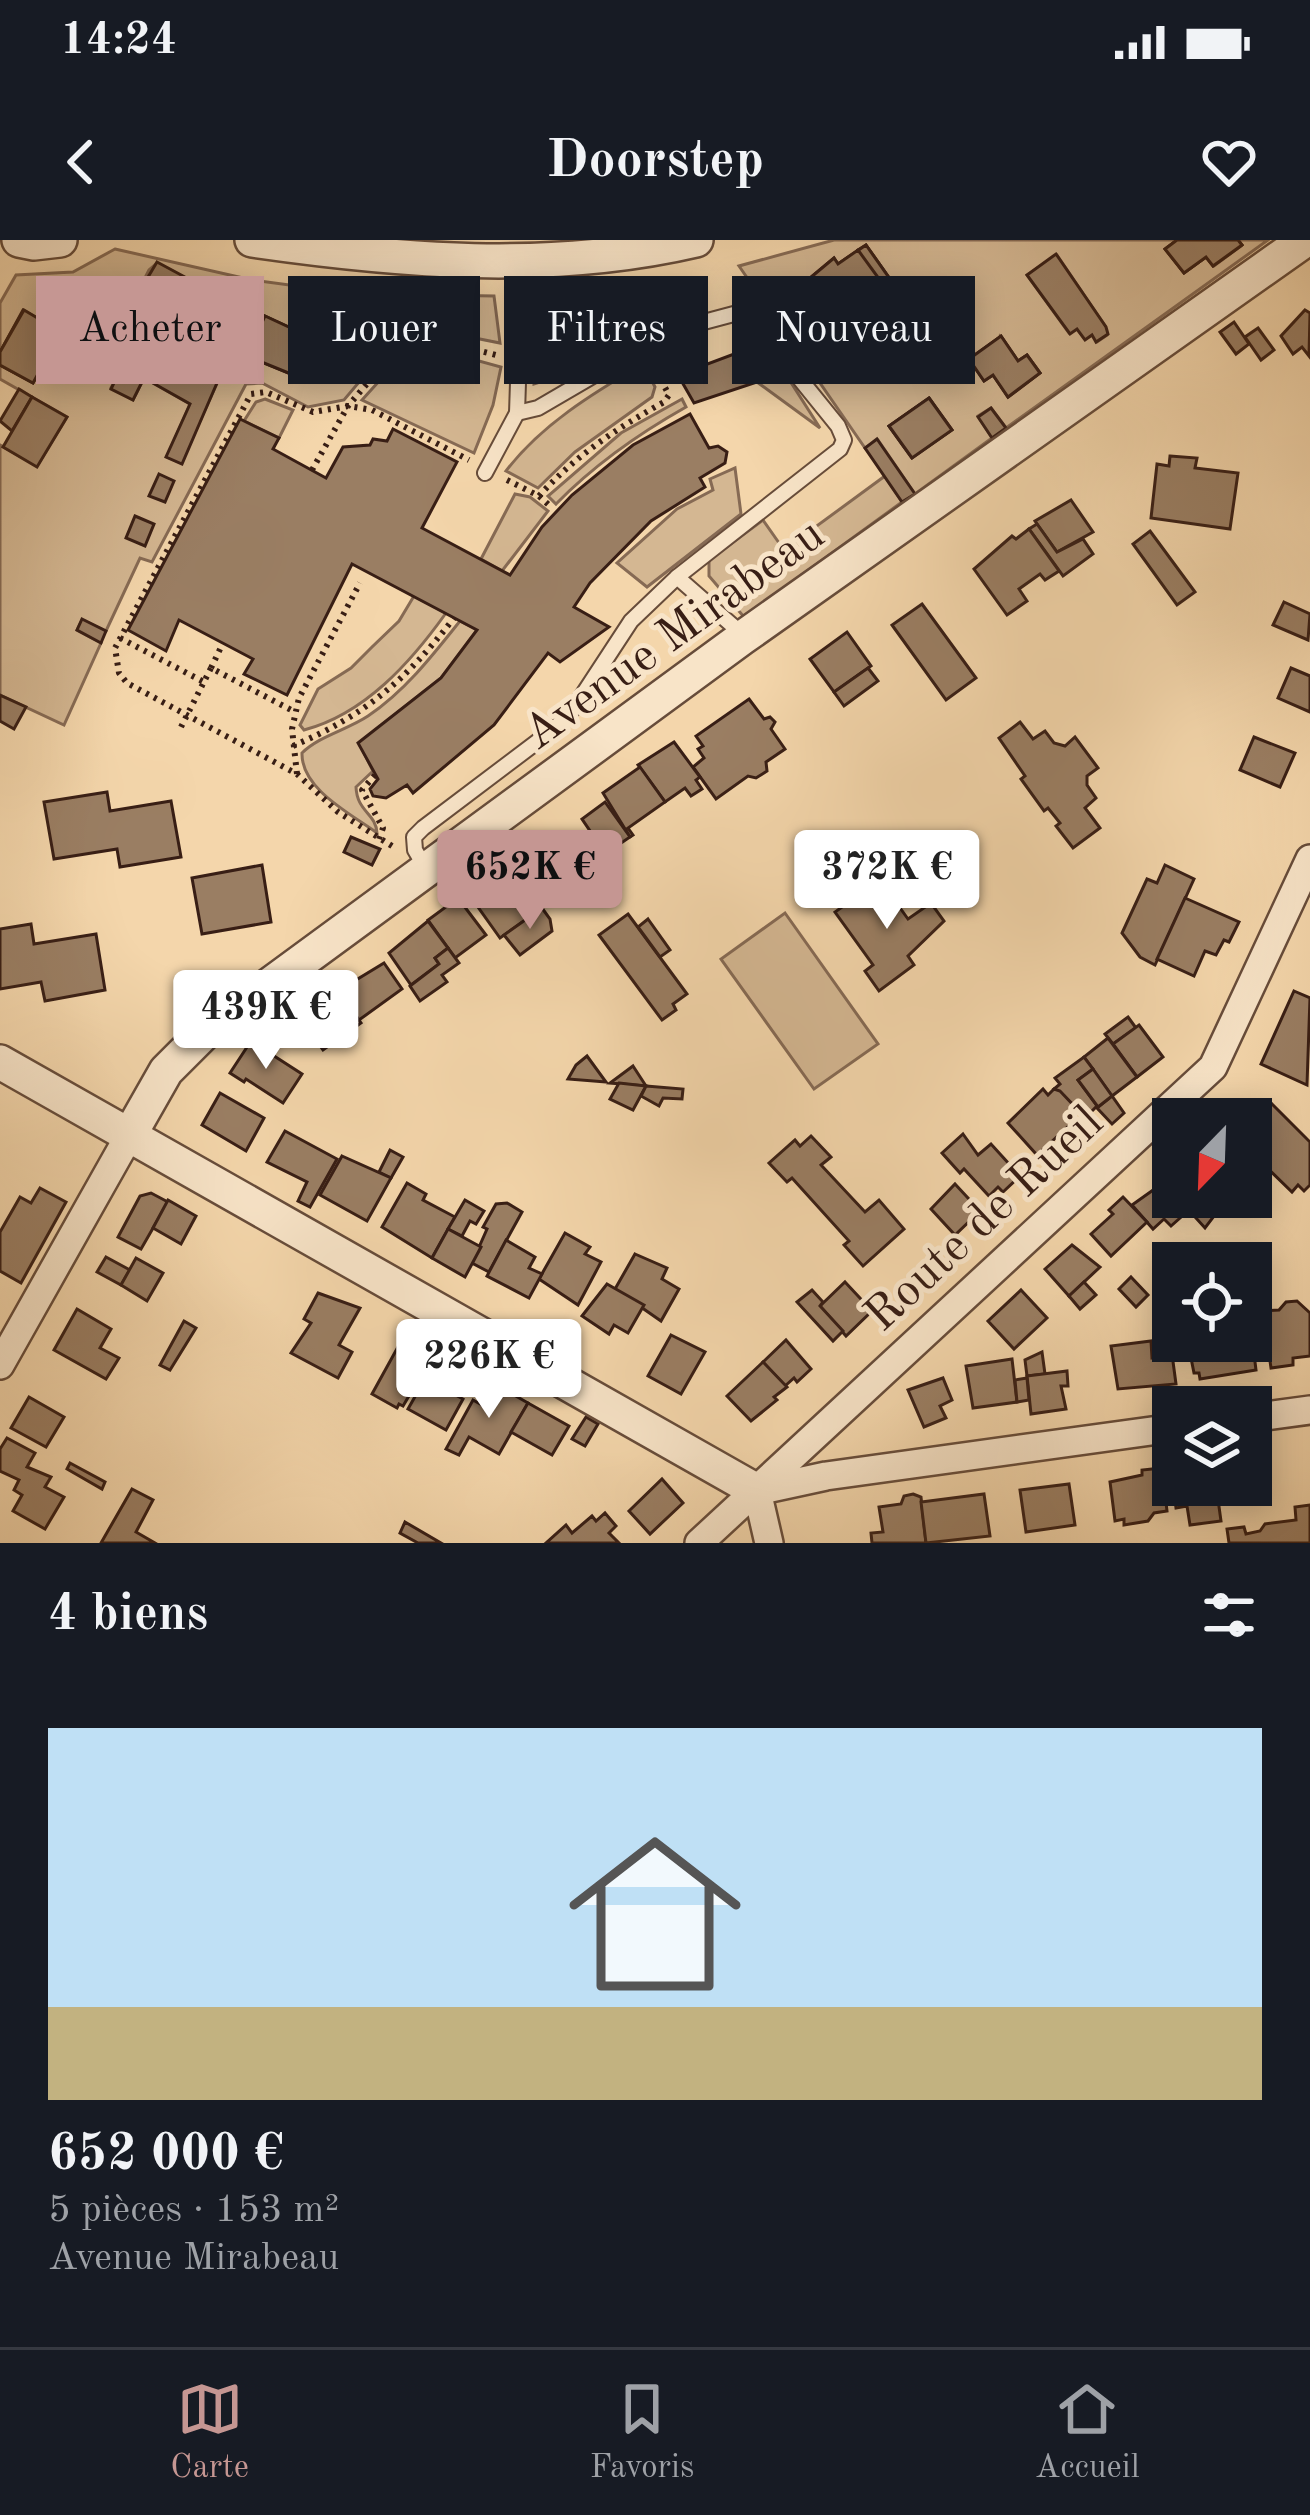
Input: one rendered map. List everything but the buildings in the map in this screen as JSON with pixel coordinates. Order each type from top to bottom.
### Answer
[{"type":"street","points":[[19,240],[60,240]]},
{"type":"street","points":[[252,240],[423,260],[586,257],[696,240]]},
{"type":"street","name":"Avenue Mirabeau","points":[[129,1136],[166,1071],[204,1033],[421,860],[1305,240]]},
{"type":"street","name":"Route de Rueil","points":[[699,1543],[1213,1067],[1310,859]]},
{"type":"street","points":[[0,1061],[757,1491],[826,1476],[1152,1431]]},
{"type":"street","points":[[0,1365],[129,1136]]},
{"type":"street","points":[[1272,1415],[1310,1410]]},
{"type":"street","points":[[757,1491],[769,1543]]},
{"type":"lane","points":[[522,260],[522,276]]},
{"type":"lane","points":[[421,860],[414,837],[554,729],[574,708],[631,621],[677,577],[840,449],[844,440],[838,426],[745,311],[708,321]]},
{"type":"lane","points":[[486,471],[517,413],[519,384]]},
{"type":"lane","points":[[517,413],[538,407],[577,384]]},
{"type":"lane","points":[[677,577],[742,638]]},
{"type":"path","points":[[312,470],[348,406],[405,339],[419,335],[504,357]]},
{"type":"path","points":[[539,496],[566,466],[669,395],[663,384]]},
{"type":"path","points":[[421,860],[338,812],[297,774],[127,683],[119,673],[115,648],[251,394],[266,392],[313,412],[348,406],[372,410],[550,506]]},
{"type":"path","points":[[297,774],[293,746],[299,698],[360,583]]},
{"type":"path","points":[[293,746],[379,700],[422,659],[454,618]]},
{"type":"path","points":[[120,638],[204,682]]},
{"type":"path","points":[[182,727],[224,643]]},
{"type":"path","points":[[211,668],[296,712]]},
{"type":"path","points":[[375,775],[362,790],[382,828],[379,839]]},
{"type":"shaded area","points":[[834,240],[1177,240],[1166,249],[1184,273],[1206,257],[1214,266],[1241,246],[1238,240],[1268,240],[1006,428],[991,408],[978,416],[992,438],[915,494],[878,440],[865,448],[821,384],[975,384],[975,276],[888,276],[866,245],[838,264],[834,259],[813,276],[746,276],[739,266]],"holes":[[[1057,255],[1105,326],[1107,335],[1097,342],[1092,335],[1085,339],[1077,329],[1069,333],[1027,275]],[[1000,337],[1018,361],[1027,355],[1040,373],[1008,396],[993,375]],[[929,398],[951,430],[911,457],[889,426]]]},
{"type":"shaded area","points":[[115,249],[234,276],[182,276],[157,263],[146,276],[36,276],[36,318],[23,311],[0,352],[0,303],[16,275],[73,272]]},
{"type":"shaded area","points":[[264,282],[288,285],[288,384],[357,384],[344,400],[308,407],[264,384]]},
{"type":"shaded area","points":[[480,296],[494,296],[500,343],[480,339]]},
{"type":"shaded area","points":[[480,361],[501,367],[493,405],[474,453],[362,400],[376,384],[480,384]]},
{"type":"shaded area","points":[[0,365],[33,382],[36,377],[36,384],[113,384],[111,388],[133,400],[141,384],[155,384],[190,404],[167,457],[181,463],[217,384],[246,384],[152,562],[140,558],[106,631],[82,620],[77,630],[101,643],[64,725],[0,695],[0,445],[37,466],[67,417],[0,379]]},
{"type":"shaded area","points":[[610,384],[655,387],[652,397],[575,452],[538,488],[506,471],[552,425]]},
{"type":"shaded area","points":[[760,384],[792,384],[820,428]]},
{"type":"shaded area","points":[[265,399],[293,410],[279,438],[244,421],[256,402]]},
{"type":"shaded area","points":[[682,399],[686,407],[618,451],[556,504],[548,496],[621,433]]},
{"type":"shaded area","points":[[735,468],[741,514],[647,587],[617,563],[677,509],[713,490],[710,479]]},
{"type":"shaded area","points":[[885,476],[902,502],[744,617],[709,576],[709,560],[763,520],[784,550]]},
{"type":"shaded area","points":[[515,494],[530,497],[548,511],[502,571],[481,559]]},
{"type":"shaded area","points":[[414,596],[446,613],[418,650],[367,699],[304,730],[300,725],[318,689],[351,668],[399,621]]},
{"type":"shaded area","points":[[460,621],[477,630],[441,678],[359,743],[373,771],[356,787],[357,795],[377,833],[318,789],[302,753],[381,706],[418,672]]},
{"type":"shaded area","points":[[785,913],[878,1044],[814,1089],[721,959]]}]
